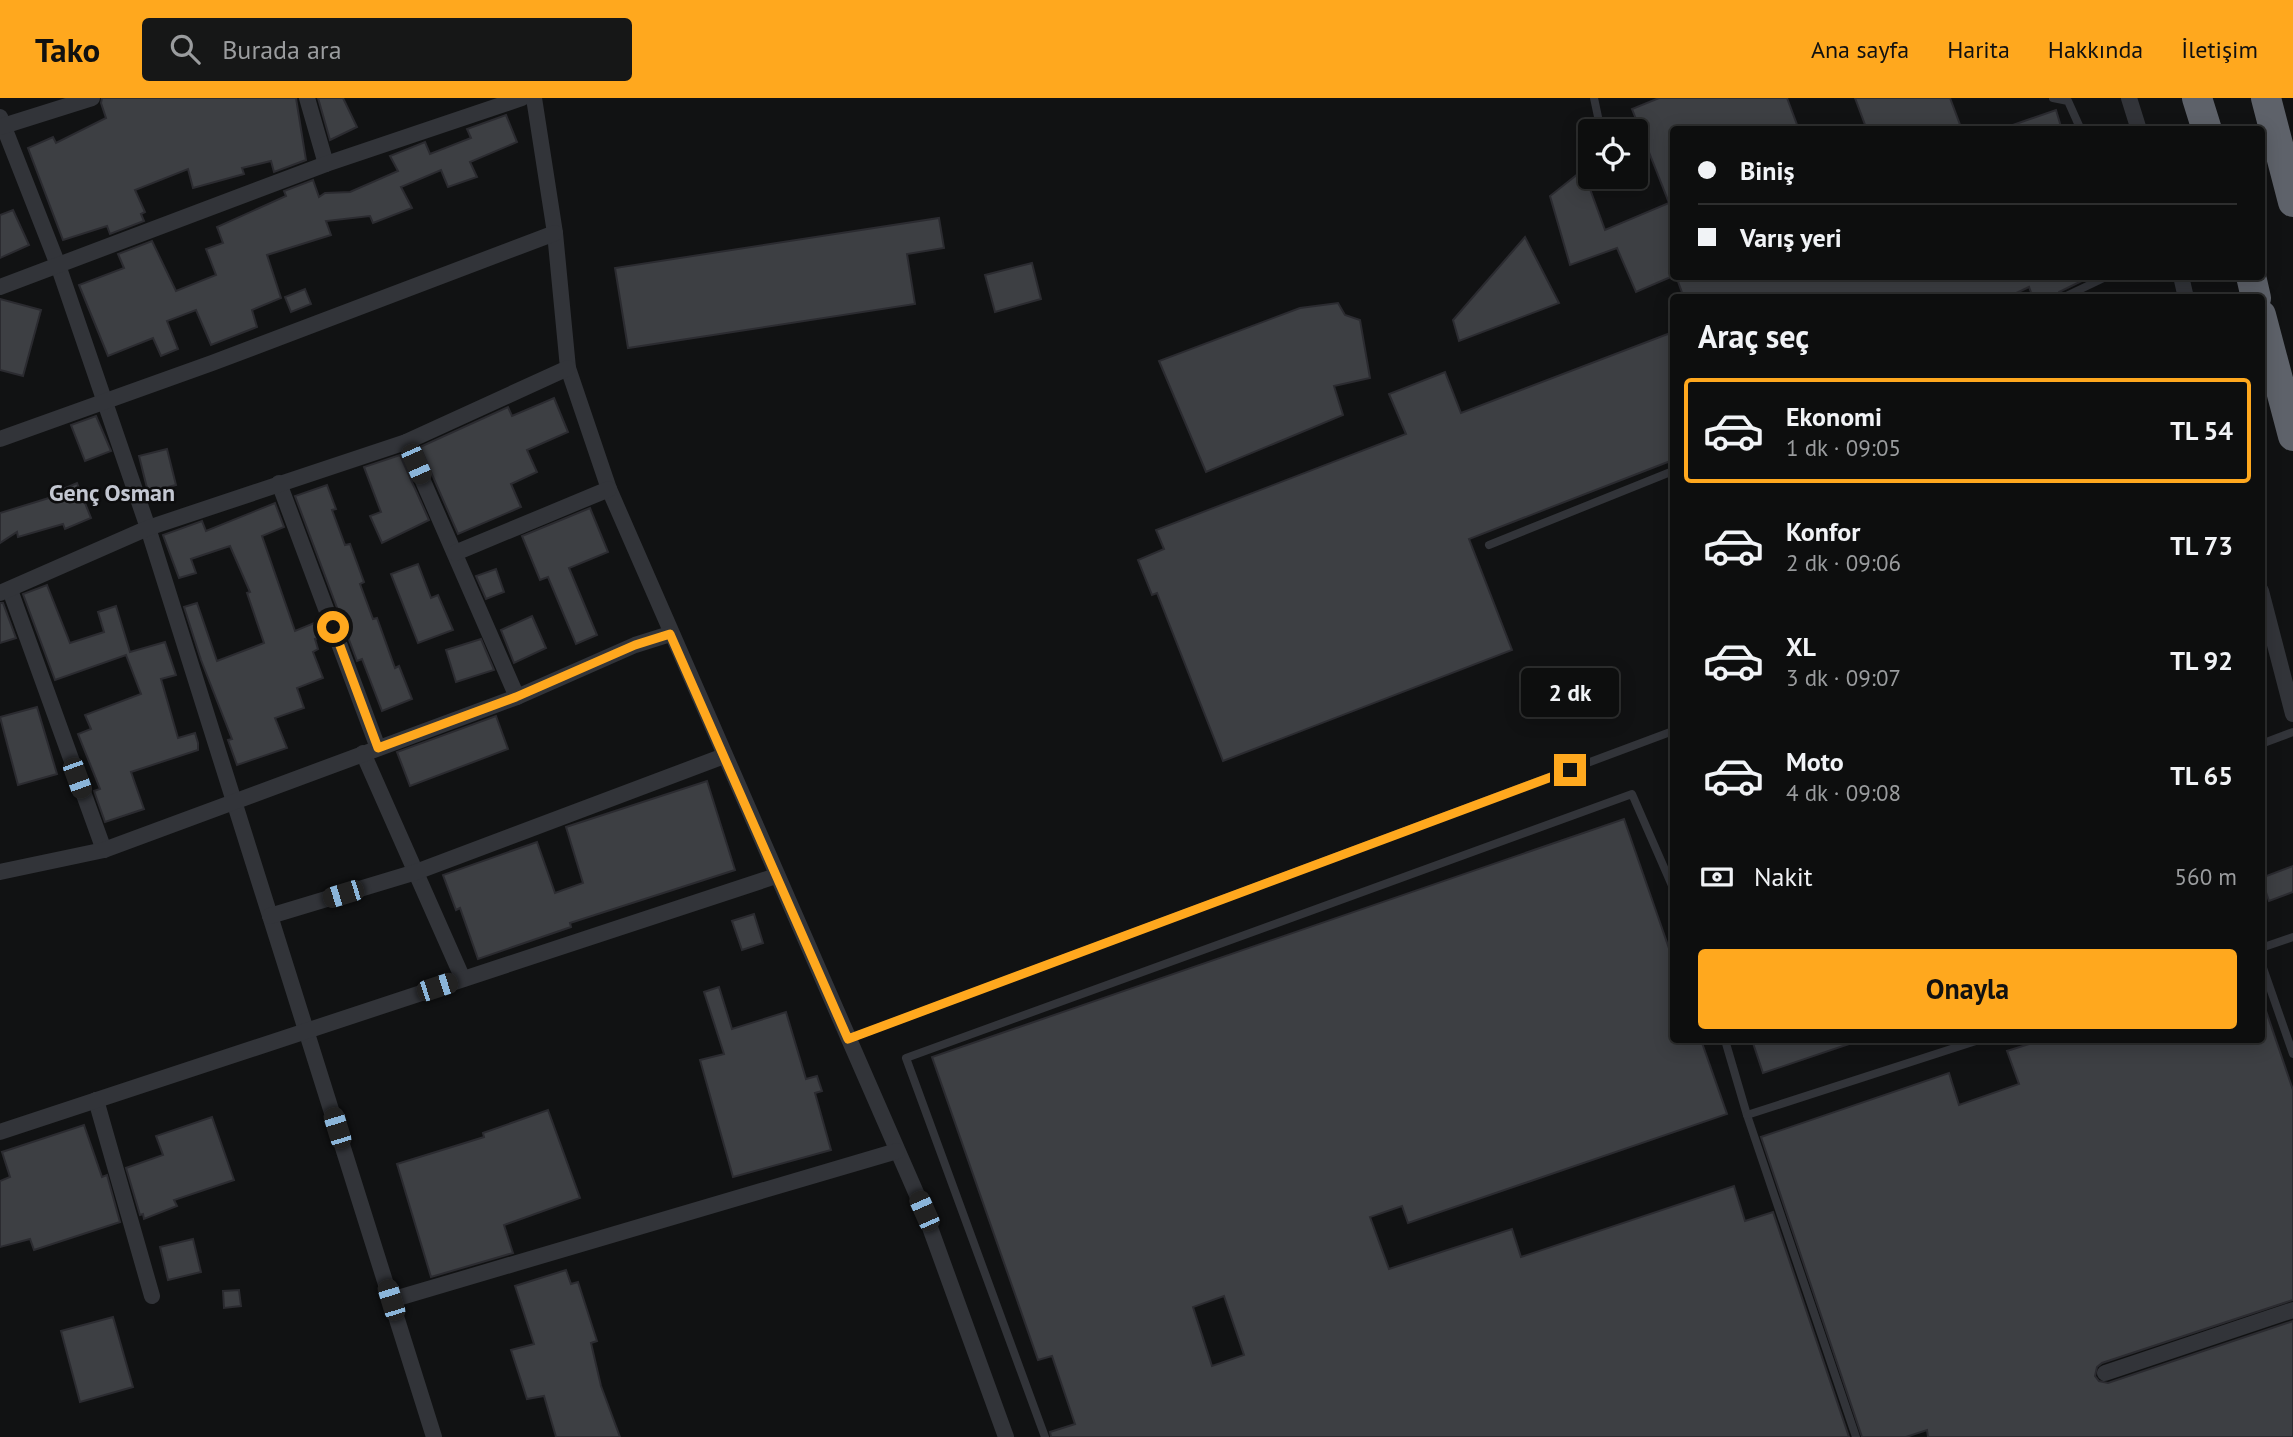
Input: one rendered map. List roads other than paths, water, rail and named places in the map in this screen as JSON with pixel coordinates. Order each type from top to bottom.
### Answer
[{"type":"highway","points":[[2197,98],[2206,126]]},
{"type":"highway","points":[[2266,98],[2293,202]]},
{"type":"highway","points":[[2265,330],[2293,436]]},
{"type":"street","points":[[92,98],[1,123],[58,265],[148,528],[434,1437]]},
{"type":"street","points":[[307,98],[326,164]]},
{"type":"street","points":[[0,287],[326,164],[522,98]]},
{"type":"street","points":[[534,98],[555,233],[568,368],[608,489],[655,589],[670,634],[924,1211],[1006,1437]]},
{"type":"street","points":[[2129,98],[2138,126]]},
{"type":"street","points":[[0,439],[555,233]]},
{"type":"street","points":[[104,850],[5,592],[148,528],[406,442],[568,368]]},
{"type":"street","points":[[406,442],[516,697]]},
{"type":"street","points":[[278,483],[370,750],[416,872],[463,979]]},
{"type":"street","points":[[455,553],[608,489]]},
{"type":"street","points":[[2265,606],[2293,714]]},
{"type":"street","points":[[0,872],[104,850],[516,697],[635,645],[670,634]]},
{"type":"street","points":[[270,916],[416,872],[724,756]]},
{"type":"street","points":[[0,1132],[776,876]]},
{"type":"street","points":[[96,1100],[152,1296]]},
{"type":"street","points":[[391,1300],[897,1151]]},
{"type":"street","points":[[2105,1373],[2293,1310]]},
{"type":"lane","points":[[1594,98],[1598,119]]},
{"type":"lane","points":[[2053,98],[2068,101],[2079,126]]},
{"type":"lane","points":[[2070,294],[2100,280]]},
{"type":"lane","points":[[1489,545],[1670,472]]},
{"type":"lane","points":[[848,1039],[1670,732]]},
{"type":"lane","points":[[2265,742],[2293,732]]},
{"type":"lane","points":[[1045,1437],[906,1058],[1632,794],[1670,881]]},
{"type":"lane","points":[[2265,947],[2293,937]]},
{"type":"lane","points":[[2265,974],[2293,1055]]},
{"type":"lane","points":[[1726,1043],[1746,1115],[1856,1437]]},
{"type":"lane","points":[[1746,1115],[1970,1043]]},
{"type":"district","name":"Genç Osman","points":[[112,493]]}]
